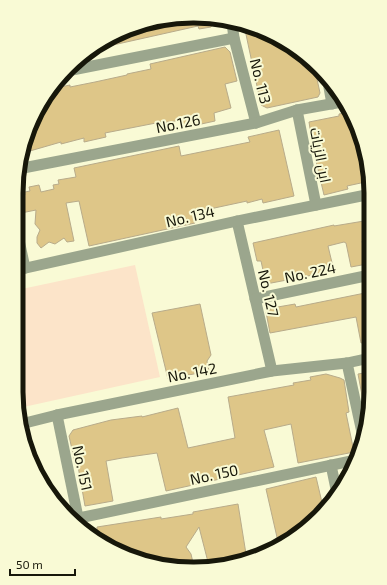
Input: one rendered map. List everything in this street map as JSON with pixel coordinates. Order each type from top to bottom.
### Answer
[{"type":"street","name":"No. 113","points":[[233,28],[256,123]]},
{"type":"street","points":[[77,69],[234,38]]},
{"type":"street","name":"No.126","points":[[25,168],[256,123],[298,110],[337,102]]},
{"type":"street","name":"ابن الزيات","points":[[298,110],[316,205]]},
{"type":"street","name":"No. 134","points":[[23,269],[237,221],[364,195]]},
{"type":"street","name":"No. 127","points":[[237,221],[272,371]]},
{"type":"street","name":"No. 224","points":[[255,299],[364,276]]},
{"type":"street","name":"No. 142","points":[[26,423],[57,415],[272,371],[347,363],[364,359]]},
{"type":"street","points":[[347,363],[361,426]]},
{"type":"street","name":"No. 151","points":[[57,415],[78,517]]},
{"type":"street","name":"No. 150","points":[[83,521],[349,461]]},
{"type":"street","points":[[331,465],[335,486]]},
{"type":"shaded area","points":[[135,265],[160,377],[23,407],[23,289]]},
{"type":"building","points":[[182,23],[213,24],[211,27],[199,29],[198,26],[113,45],[113,44],[128,36],[160,26]]},
{"type":"building","points":[[245,31],[279,46],[306,65],[316,75],[320,93],[318,97],[267,108],[261,105]]},
{"type":"building","points":[[225,47],[230,52],[237,81],[225,84],[231,108],[214,113],[215,121],[183,128],[182,120],[161,122],[105,133],[106,137],[84,142],[84,138],[61,144],[61,142],[28,151],[36,128],[46,108],[60,87],[70,85],[70,87],[151,69],[150,64]]},
{"type":"building","points":[[344,113],[351,128],[361,160],[364,182],[347,186],[348,189],[324,195],[313,148],[309,122],[339,116],[339,114]]},
{"type":"building","points":[[279,130],[294,196],[263,203],[262,199],[247,203],[247,201],[192,213],[195,223],[89,246],[79,201],[66,203],[74,241],[67,242],[64,238],[55,244],[49,242],[41,248],[37,243],[37,237],[40,230],[35,224],[36,210],[23,213],[23,196],[25,195],[25,192],[30,191],[29,187],[39,185],[41,192],[54,189],[53,185],[59,184],[58,180],[76,177],[74,168],[179,146],[181,156],[250,142],[248,137]]},
{"type":"building","points":[[364,221],[364,240],[362,241],[364,250],[364,265],[351,267],[346,243],[344,242],[328,246],[334,271],[266,284],[261,261],[257,261],[253,243]]},
{"type":"building","points":[[364,293],[364,342],[361,343],[356,317],[270,333],[266,312],[272,308],[295,304],[296,307]]},
{"type":"building","points":[[200,304],[211,355],[207,361],[209,371],[168,379],[152,313]]},
{"type":"building","points":[[364,373],[364,405],[358,374]]},
{"type":"building","points":[[326,374],[344,380],[349,412],[346,413],[354,450],[353,452],[298,463],[291,424],[264,430],[274,467],[166,491],[157,453],[106,461],[113,501],[85,506],[78,466],[76,467],[69,436],[73,430],[111,420],[142,417],[178,408],[188,448],[235,438],[228,397],[294,385],[293,383],[311,380],[310,377]]},
{"type":"building","points":[[316,477],[322,504],[306,520],[278,540],[266,489]]},
{"type":"building","points":[[238,504],[246,554],[208,562],[199,527],[186,547],[191,554],[193,562],[171,561],[139,553],[108,539],[96,531],[97,527],[161,517],[161,519],[193,514],[193,512]]}]
